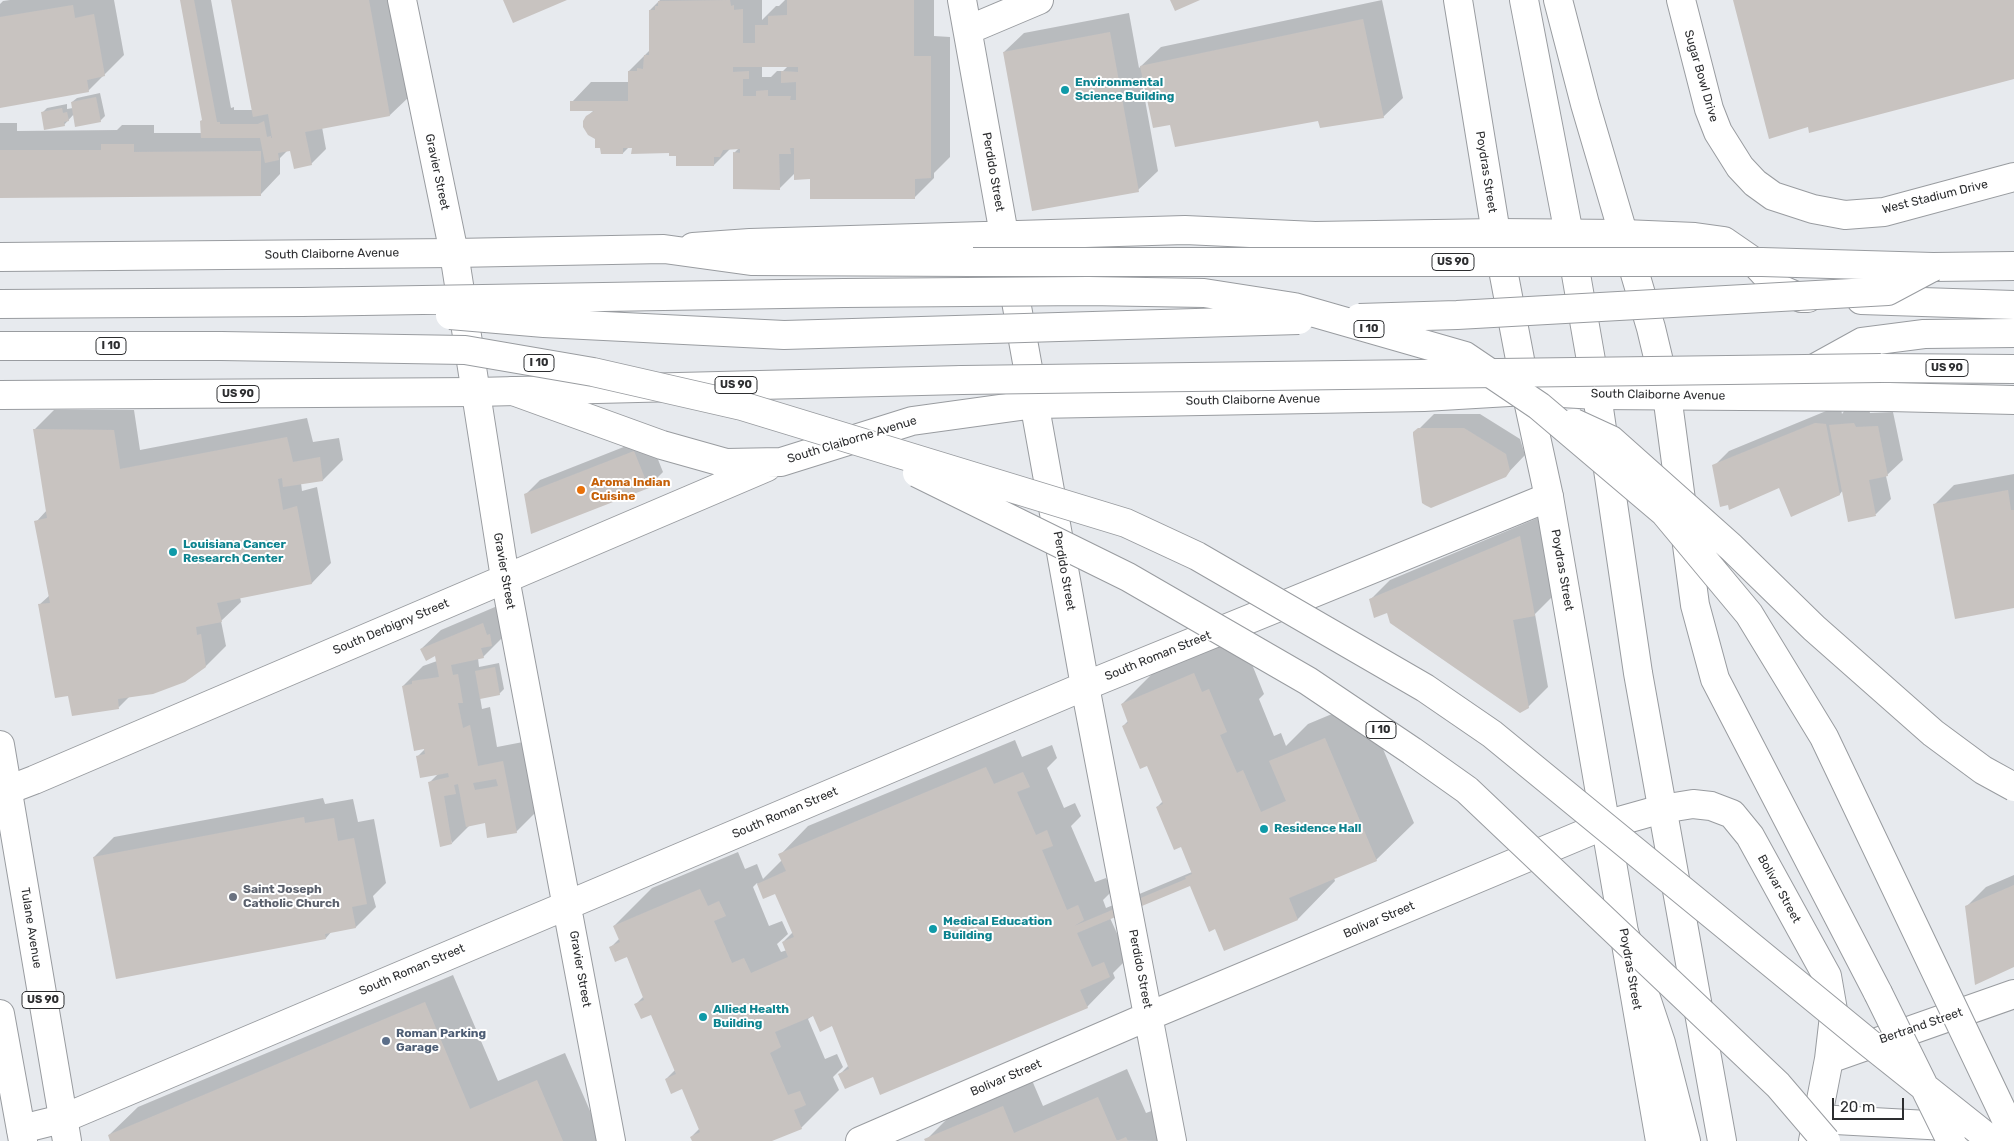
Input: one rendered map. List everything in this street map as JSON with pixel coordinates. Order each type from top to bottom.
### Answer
[{"type":"main road","name":"Gravier Street","points":[[402,0],[454,253],[505,578],[568,904],[611,1141]]},
{"type":"main road","name":"Perdido Street","points":[[962,0],[1085,686],[1172,1141]]},
{"type":"main road","points":[[968,30],[1040,0]]},
{"type":"main road","name":"Poydras Street","points":[[1458,0],[1496,234],[1533,399],[1660,1141]]},
{"type":"main road","points":[[1524,0],[1569,234],[1597,395],[1638,673],[1722,1141]]},
{"type":"main road","points":[[1558,0],[1585,104],[1651,328],[1667,395],[1695,605],[1715,679],[1868,973],[1951,1141]]},
{"type":"main road","name":"Sugar Bowl Drive","points":[[1681,0],[1708,109],[1728,150]]},
{"type":"main road","name":"West Stadium Drive","points":[[1728,150],[1755,183],[1773,196],[1813,210],[1845,215],[1884,212],[2014,177]]},
{"type":"main road","name":"South Claiborne Avenue","points":[[0,257],[664,249],[750,243],[1005,237],[1185,230],[1314,236],[1624,234],[1695,237],[1724,241],[1753,261],[1778,288],[1801,298],[2014,305]]},
{"type":"main road","name":"South Claiborne Avenue","points":[[664,249],[751,261],[1762,262],[2014,266]]},
{"type":"main road","points":[[302,302],[544,323],[784,334],[1166,325],[1457,315],[1888,292],[1933,266]]},
{"type":"main road","name":"I 10","points":[[0,304],[302,302],[844,293],[1088,291],[1204,293],[1294,307],[1465,356],[1533,399],[1664,512],[1749,614],[1824,737],[2014,1136]]},
{"type":"main road","points":[[1741,396],[1795,379],[1862,342],[1924,334],[2014,333]]},
{"type":"main road","name":"I 10","points":[[0,346],[221,346],[465,350],[592,372],[724,402],[848,439],[1128,576],[1308,681],[1420,756],[1467,790],[1749,1057],[1778,1085],[1819,1134]]},
{"type":"main road","name":"South Claiborne Avenue","points":[[0,395],[476,392],[962,380],[1881,368],[2014,369]]},
{"type":"main road","name":"South Claiborne Avenue","points":[[511,391],[662,444],[726,463],[781,462],[912,421],[1034,404],[1424,397],[1533,399],[1597,395],[1889,397],[2014,400]]},
{"type":"main road","points":[[1533,399],[1611,440],[1730,547],[1814,628],[1926,727],[1983,770],[2014,787]]},
{"type":"main road","points":[[848,439],[1126,523],[1197,556],[1425,688],[1492,734],[1869,1043],[1992,1141]]},
{"type":"main road","name":"South Derbigny Street","points":[[4,792],[781,462]]},
{"type":"main road","name":"South Roman Street","points":[[22,1135],[65,1130],[568,904],[1085,686],[1549,497]]},
{"type":"main road","name":"Tulane Avenue","points":[[0,745],[4,792],[65,1130]]},
{"type":"main road","name":"Bolivar Street","points":[[860,1141],[1149,1016],[1605,825],[1662,809],[1693,804],[1711,806],[1732,814],[1750,836],[1827,976],[1834,1016],[1829,1059]]},
{"type":"main road","points":[[1622,926],[1661,1043],[1686,1141]]},
{"type":"main road","name":"Bertrand Street","points":[[1829,1059],[2014,994]]},
{"type":"main road","points":[[0,1014],[22,1135]]},
{"type":"main road","points":[[1829,1059],[1819,1134],[2014,1130]]},
{"type":"building","points":[[180,0],[194,0],[217,122],[220,122],[220,124],[258,124],[264,121],[267,137],[271,136],[272,138],[268,114],[253,117],[231,0],[369,0],[390,116],[305,132],[312,165],[294,169],[290,151],[278,153],[279,160],[265,163],[260,138],[201,138],[200,121],[202,120]]},
{"type":"building","points":[[503,0],[567,0],[513,23]]},
{"type":"building","points":[[730,0],[731,6],[734,5],[734,10],[743,9],[743,43],[755,43],[755,25],[768,25],[768,16],[787,15],[787,0],[914,0],[914,56],[931,56],[931,178],[915,179],[915,199],[810,199],[810,179],[794,180],[794,148],[790,148],[791,154],[779,154],[780,190],[733,189],[733,152],[740,153],[740,149],[723,150],[720,157],[714,157],[714,166],[676,166],[676,156],[669,156],[669,153],[631,154],[632,148],[623,148],[623,154],[601,154],[600,148],[595,148],[595,139],[588,135],[583,127],[583,121],[586,116],[594,111],[570,111],[570,101],[628,101],[628,71],[637,71],[637,68],[643,69],[644,55],[649,55],[649,10],[655,10],[655,6],[658,6],[658,1]],"holes":[[[733,67],[798,67],[798,72],[781,71],[781,83],[796,82],[796,100],[790,100],[791,96],[768,96],[768,90],[756,91],[756,96],[743,96],[743,79],[749,79],[749,71],[733,72]]]},
{"type":"building","points":[[1170,0],[1200,0],[1175,11]]},
{"type":"building","points":[[1733,0],[2014,0],[2014,79],[1809,133],[1808,127],[1769,139]]},
{"type":"building","points":[[73,5],[75,18],[94,14],[105,76],[87,80],[89,92],[0,108],[0,17]]},
{"type":"building","points":[[1363,19],[1384,118],[1320,128],[1318,121],[1175,147],[1170,125],[1153,128],[1140,66]]},
{"type":"building","name":"Environmental Science Building","points":[[1110,32],[1139,192],[1032,211],[1003,52]]},
{"type":"building","points":[[96,97],[101,122],[75,127],[71,102]]},
{"type":"building","points":[[62,108],[63,113],[67,112],[69,121],[64,122],[65,126],[44,130],[41,112]]},
{"type":"building","points":[[101,144],[134,144],[134,152],[261,151],[261,196],[0,198],[0,150],[101,150]]},
{"type":"building","points":[[1815,423],[1826,424],[1840,495],[1791,517],[1779,488],[1729,510],[1728,505],[1720,507],[1712,465]]},
{"type":"building","points":[[1854,423],[1856,427],[1878,426],[1888,476],[1869,480],[1876,516],[1848,522],[1829,425]]},
{"type":"building","points":[[1418,428],[1464,428],[1506,454],[1510,471],[1506,477],[1431,508],[1422,503],[1413,435],[1413,432]]},
{"type":"building","name":"Louisiana Cancer Research Center","points":[[33,429],[114,430],[120,469],[287,437],[293,462],[320,457],[323,481],[283,487],[282,478],[278,479],[283,510],[297,506],[312,584],[217,603],[222,622],[196,627],[197,635],[201,634],[206,667],[185,682],[153,694],[118,699],[119,709],[72,716],[68,696],[55,698],[38,604],[50,603],[34,521],[47,518]]},
{"type":"building","points":[[634,451],[649,488],[531,534],[524,494]]},
{"type":"building","points":[[2008,490],[2011,510],[2014,510],[2014,608],[1955,619],[1933,504]]},
{"type":"building","points":[[1520,536],[1535,616],[1513,620],[1529,708],[1520,713],[1390,623],[1387,613],[1374,618],[1369,599]]},
{"type":"building","points":[[483,623],[487,635],[490,634],[492,646],[481,648],[484,658],[451,665],[453,675],[458,674],[463,703],[458,703],[463,728],[470,725],[478,766],[503,761],[517,833],[487,838],[485,823],[466,827],[458,784],[454,785],[456,794],[444,796],[452,844],[440,847],[428,782],[449,777],[448,773],[420,778],[416,756],[425,754],[424,749],[414,751],[402,686],[412,684],[412,681],[439,677],[435,656],[426,661],[420,649]],"holes":[[[496,779],[498,786],[475,790],[473,783]]]},
{"type":"building","points":[[495,667],[500,695],[480,699],[475,671]]},
{"type":"building","points":[[1194,673],[1202,692],[1209,689],[1227,732],[1220,735],[1237,773],[1243,770],[1261,812],[1286,801],[1269,761],[1325,738],[1377,861],[1289,898],[1298,920],[1224,951],[1215,929],[1209,932],[1190,886],[1077,933],[1092,967],[1104,962],[1110,977],[1080,990],[1088,1008],[880,1095],[873,1077],[845,1089],[838,1074],[849,1069],[832,1026],[820,1032],[813,1016],[775,1032],[781,1047],[770,1053],[788,1095],[800,1091],[806,1105],[794,1110],[802,1129],[772,1141],[692,1141],[690,1137],[700,1132],[682,1089],[671,1094],[665,1079],[676,1074],[651,1015],[641,1019],[634,1004],[644,1000],[627,957],[615,962],[609,947],[620,942],[613,926],[700,889],[708,906],[719,901],[726,916],[714,921],[732,963],[744,958],[751,973],[788,957],[782,942],[794,937],[775,894],[763,899],[757,884],[786,871],[778,854],[986,767],[994,784],[1023,772],[1030,787],[1017,792],[1036,835],[1047,830],[1053,846],[1042,850],[1067,910],[1078,905],[1084,920],[1074,926],[1186,879],[1185,877],[1192,874],[1181,847],[1174,850],[1156,807],[1163,804],[1147,766],[1140,769],[1122,726],[1128,723],[1121,704]]},
{"type":"building","name":"Saint Joseph Catholic Church","points":[[304,817],[305,823],[334,818],[338,841],[354,838],[367,904],[352,907],[356,928],[325,934],[326,939],[116,979],[93,857]]},
{"type":"building","points":[[2014,885],[2014,967],[1975,985],[1965,906]]},
{"type":"building","name":"Roman Parking Garage","points":[[425,1002],[470,1109],[537,1080],[563,1141],[110,1141],[108,1135]]},
{"type":"building","points":[[1098,1097],[1117,1141],[925,1141],[924,1139],[1003,1106],[1014,1133]]},
{"type":"building","points":[[1126,1137],[1128,1141],[1117,1141]]},
{"type":"place","name":"Environmental Science Building","points":[[1065,90]]},
{"type":"place","name":"Aroma Indian Cuisine","points":[[581,490]]},
{"type":"place","name":"Louisiana Cancer Research Center","points":[[173,552]]},
{"type":"place","name":"Residence Hall","points":[[1264,829]]},
{"type":"place","name":"Saint Joseph Catholic Church","points":[[233,897]]},
{"type":"place","name":"Medical Education Building","points":[[933,929]]},
{"type":"place","name":"Allied Health Building","points":[[703,1017]]},
{"type":"place","name":"Roman Parking Garage","points":[[386,1041]]}]
